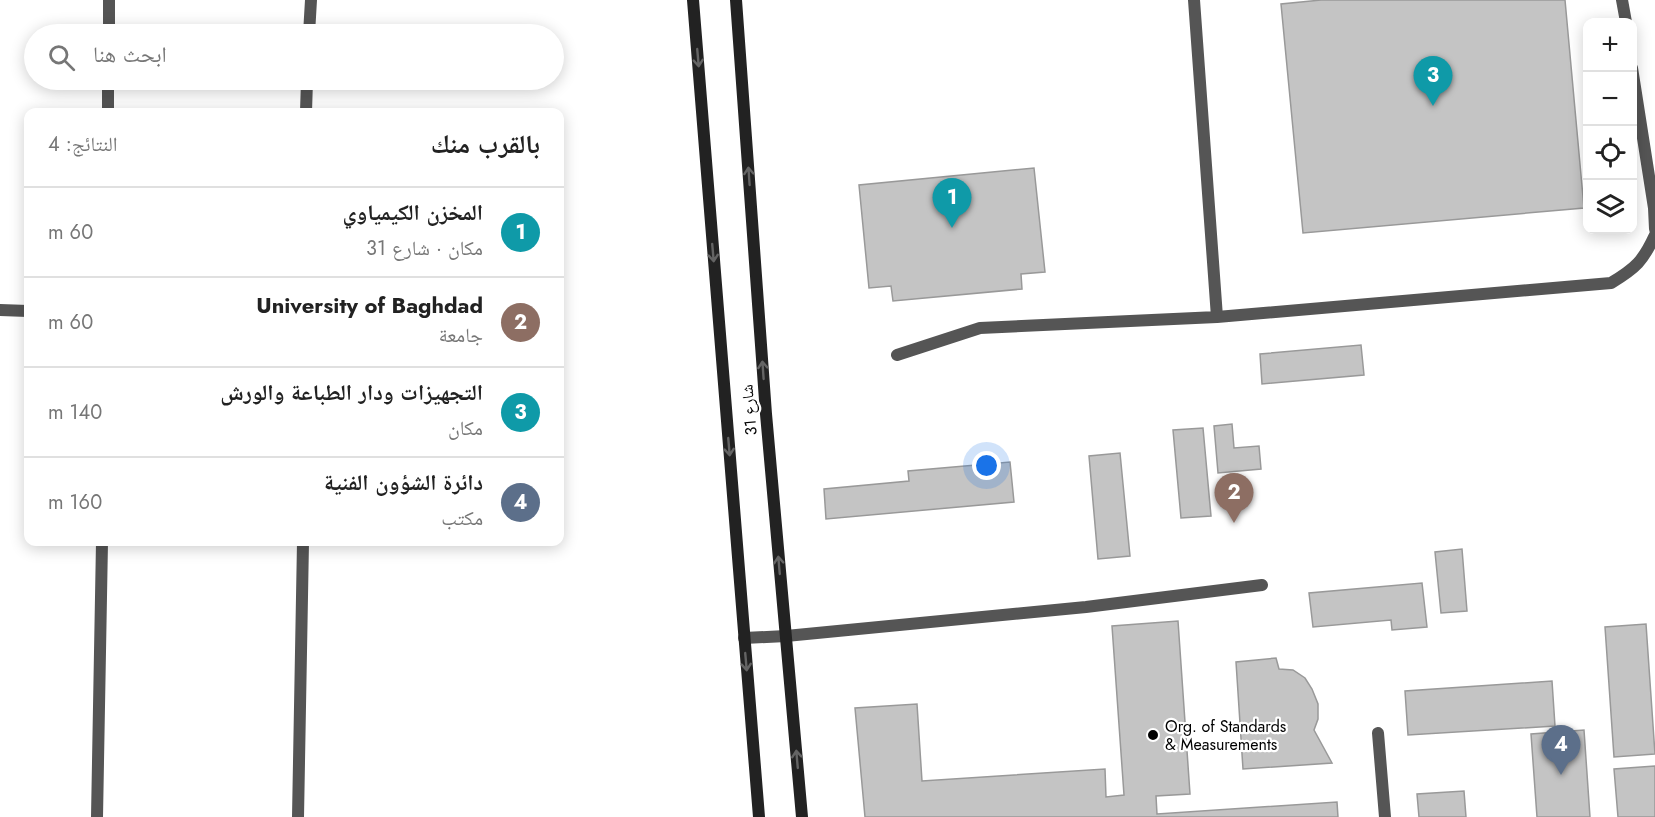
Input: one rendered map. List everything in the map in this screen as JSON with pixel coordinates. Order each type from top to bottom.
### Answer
[{"type":"street","points":[[109,0],[109,24]]},
{"type":"street","points":[[310,24],[311,0]]},
{"type":"street","name":"شارع 31","points":[[693,0],[759,817]]},
{"type":"street","name":"شارع 31","points":[[736,0],[766,414],[802,817]]},
{"type":"street","points":[[1194,0],[1217,317]]},
{"type":"street","points":[[1622,0],[1625,18]]},
{"type":"street","points":[[1633,72],[1654,208],[1655,229]]},
{"type":"street","points":[[108,90],[108,108]]},
{"type":"street","points":[[306,108],[307,90]]},
{"type":"street","points":[[897,355],[980,328],[1217,317],[1611,283],[1633,269],[1648,250],[1655,235]]},
{"type":"street","points":[[0,310],[24,311]]},
{"type":"street","points":[[97,817],[102,546]]},
{"type":"street","points":[[298,817],[303,546]]},
{"type":"street","points":[[744,638],[1086,607],[1262,585]]},
{"type":"street","points":[[1378,733],[1385,817]]},
{"type":"building","points":[[1321,0],[1565,0],[1583,208],[1303,233],[1281,4]]},
{"type":"building","points":[[1034,168],[1045,272],[1021,274],[1022,289],[893,301],[891,286],[869,288],[859,185]]},
{"type":"building","points":[[1361,345],[1364,375],[1262,384],[1260,354]]},
{"type":"building","points":[[1232,424],[1234,448],[1259,446],[1261,469],[1218,473],[1214,426]]},
{"type":"building","points":[[1203,428],[1211,516],[1181,518],[1173,430]]},
{"type":"building","points":[[1120,453],[1130,556],[1098,559],[1089,456]]},
{"type":"building","points":[[1010,462],[1014,502],[826,519],[824,489],[909,481],[908,471]]},
{"type":"building","points":[[1462,549],[1467,611],[1441,613],[1435,552]]},
{"type":"building","points":[[1422,583],[1427,627],[1392,630],[1391,620],[1313,627],[1309,593]]},
{"type":"building","name":"Org. of Standards & Measurements","points":[[1178,621],[1190,794],[1156,796],[1157,814],[1337,802],[1338,817],[865,817],[855,708],[917,704],[922,781],[1105,769],[1106,797],[1124,795],[1112,626]]},
{"type":"building","points":[[1646,624],[1655,754],[1614,757],[1605,627]]},
{"type":"building","points":[[1276,658],[1279,669],[1293,670],[1305,678],[1312,689],[1318,704],[1318,719],[1314,730],[1332,763],[1243,769],[1236,662]]},
{"type":"building","points":[[1552,681],[1555,726],[1408,735],[1405,691]]},
{"type":"building","points":[[1584,730],[1590,817],[1537,817],[1531,734]]},
{"type":"building","points":[[1655,766],[1655,817],[1618,817],[1614,769]]},
{"type":"building","points":[[1464,791],[1466,817],[1419,817],[1417,794]]},
{"type":"place","name":"التجهيزات ودار الطباعة والورش","points":[[1433,106]]},
{"type":"place","name":"المخزن الكيمياوي","points":[[952,228]]},
{"type":"place","name":"University of Baghdad","points":[[1234,523]]},
{"type":"place","name":"Org. of Standards & Measurements","points":[[1153,735]]},
{"type":"place","name":"دائرة الشؤون الفنية","points":[[1561,775]]}]
